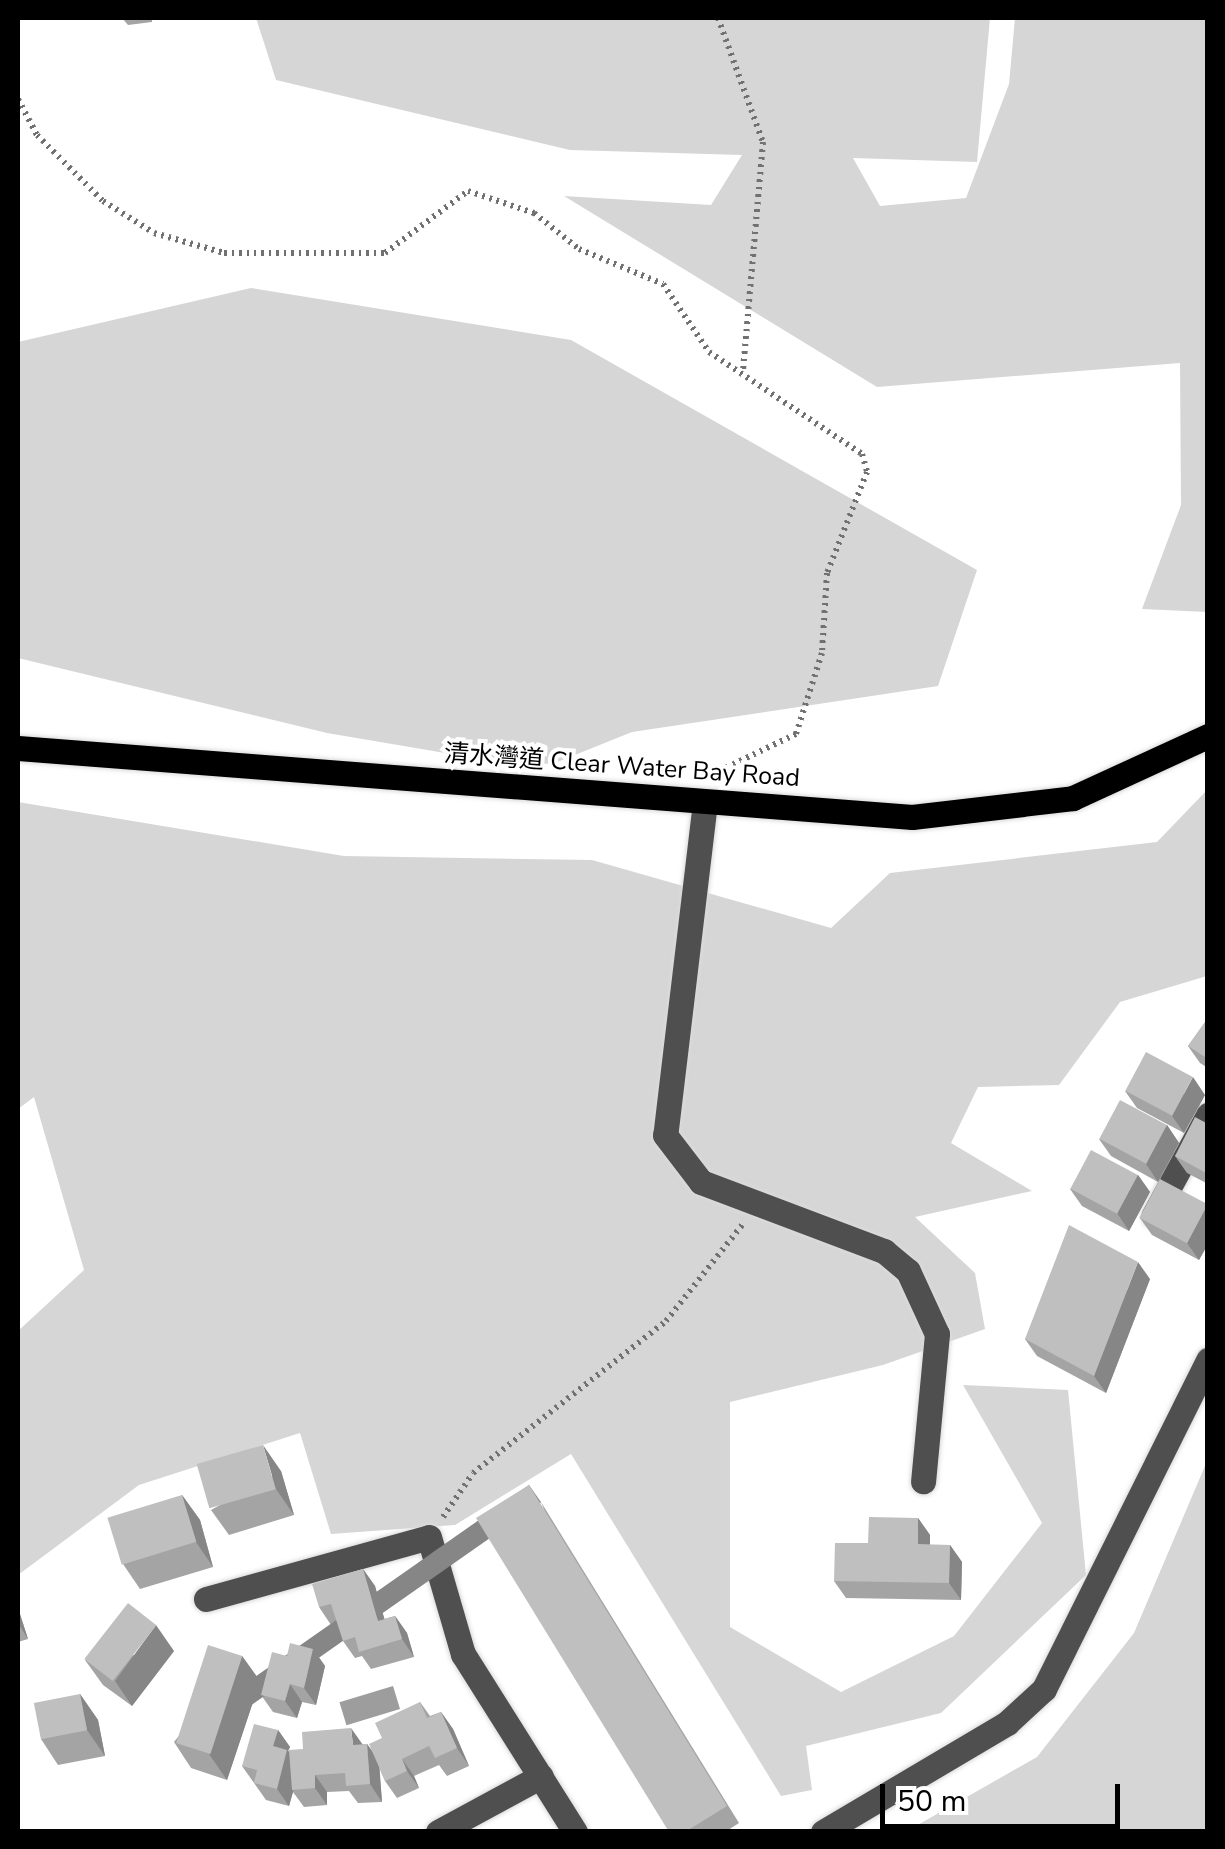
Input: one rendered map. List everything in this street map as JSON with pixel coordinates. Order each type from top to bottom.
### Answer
[{"type":"main road","name":"清水灣道 Clear Water Bay Road","points":[[18,748],[693,801],[989,814],[1115,784],[1208,736]]},
{"type":"street","points":[[693,801],[665,1135],[701,1182],[884,1251],[926,1298],[936,1334],[923,1482]]},
{"type":"street","points":[[1149,1224],[1208,1115]]},
{"type":"street","points":[[823,1832],[1008,1723],[1044,1689],[1208,1360]]},
{"type":"street","points":[[206,1599],[429,1537],[462,1654],[575,1832]]},
{"type":"street","points":[[438,1832],[541,1776]]},
{"type":"path","points":[[718,18],[764,142],[744,372]]},
{"type":"path","points":[[18,99],[51,151],[154,233],[224,253],[384,253],[468,191],[534,213],[580,249],[663,284],[709,352],[862,454],[867,472],[828,573],[822,652],[796,734],[720,768],[693,801]]},
{"type":"path","points":[[429,1537],[474,1473],[666,1321],[759,1204]]},
{"type":"shaded area","points":[[256,18],[990,18],[977,162],[853,158],[880,206],[966,198],[1009,84],[1015,18],[1207,18],[1207,612],[1142,609],[1181,505],[1180,363],[877,387],[564,196],[711,205],[742,155],[570,150],[276,80]]},
{"type":"shaded area","points":[[251,288],[571,340],[977,570],[938,686],[632,732],[540,769],[327,733],[18,658],[18,342]]},
{"type":"shaded area","points":[[1207,790],[1207,976],[1120,1002],[1059,1085],[978,1087],[951,1143],[1032,1191],[915,1217],[975,1273],[985,1329],[883,1365],[730,1402],[730,1627],[841,1692],[954,1636],[1042,1523],[963,1385],[1068,1390],[1086,1575],[941,1713],[806,1746],[812,1790],[781,1796],[571,1454],[455,1525],[331,1534],[300,1433],[139,1485],[18,1575],[18,1331],[84,1270],[34,1097],[18,1109],[18,802],[344,856],[592,860],[831,928],[890,873],[1157,842]]},
{"type":"shaded area","points":[[1207,1461],[1207,1831],[907,1831],[1037,1757],[1134,1633]]},
{"type":"shaded area","points":[[393,1686],[400,1709],[346,1725],[339,1702]]},
{"type":"building","points":[[1208,1018],[1208,1059],[1188,1046]]},
{"type":"building","points":[[1146,1052],[1193,1077],[1172,1116],[1125,1091]]},
{"type":"building","points":[[1120,1100],[1167,1125],[1146,1164],[1099,1139]]},
{"type":"building","points":[[1195,1117],[1208,1124],[1208,1174],[1175,1156]]},
{"type":"building","points":[[1091,1150],[1138,1175],[1117,1214],[1070,1189]]},
{"type":"building","points":[[1160,1179],[1208,1204],[1187,1243],[1139,1218]]},
{"type":"building","points":[[1069,1225],[1138,1262],[1094,1376],[1025,1339]]},
{"type":"building","points":[[263,1445],[276,1489],[209,1508],[197,1464]]},
{"type":"building","points":[[529,1485],[727,1806],[685,1832],[669,1832],[476,1518]]},
{"type":"building","points":[[182,1495],[196,1542],[122,1565],[107,1518]]},
{"type":"building","points":[[869,1517],[918,1518],[918,1544],[950,1545],[949,1583],[834,1581],[835,1543],[868,1543]]},
{"type":"building","points":[[363,1569],[378,1621],[395,1616],[402,1639],[359,1652],[355,1637],[343,1641],[331,1604],[319,1607],[312,1584]]},
{"type":"building","points":[[128,1603],[156,1625],[113,1681],[84,1659]]},
{"type":"building","points":[[290,1643],[313,1649],[304,1688],[290,1684],[285,1701],[261,1695],[272,1652],[287,1656]]},
{"type":"building","points":[[208,1645],[242,1656],[210,1754],[176,1743]]},
{"type":"building","points":[[80,1694],[87,1730],[41,1739],[34,1703]]},
{"type":"building","points":[[420,1702],[427,1718],[441,1712],[457,1748],[435,1758],[429,1746],[402,1759],[407,1771],[385,1781],[369,1744],[382,1738],[375,1723]]},
{"type":"building","points":[[254,1724],[278,1730],[273,1746],[287,1750],[277,1789],[254,1783],[257,1770],[242,1766]]},
{"type":"building","points":[[351,1728],[353,1745],[367,1744],[370,1784],[346,1786],[345,1773],[315,1775],[315,1788],[292,1790],[289,1750],[303,1749],[302,1732]]}]
